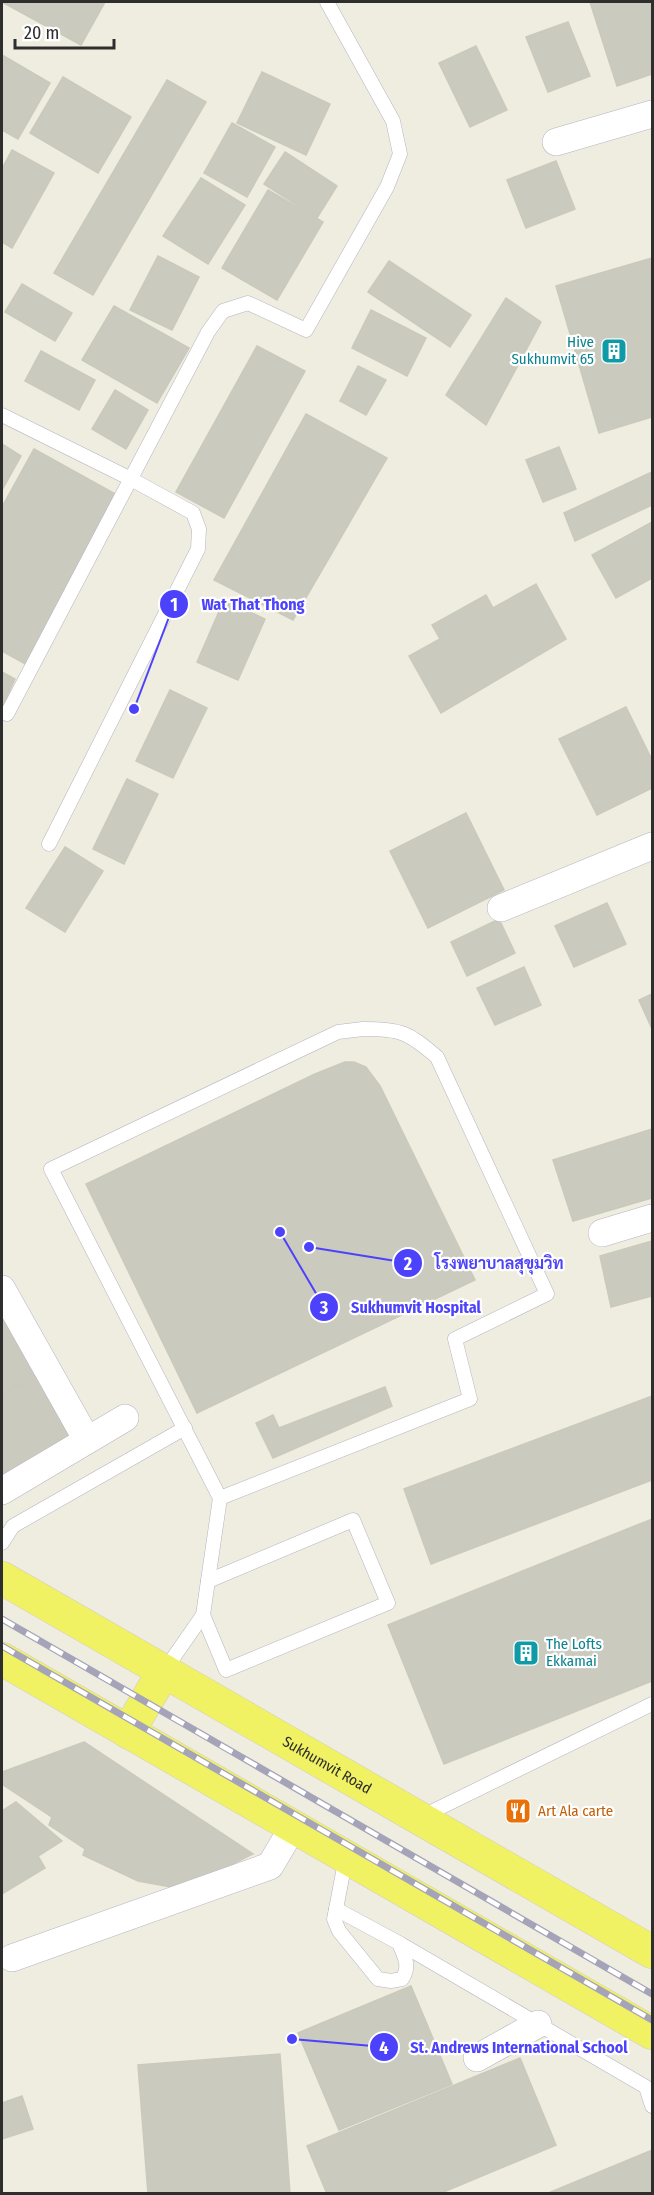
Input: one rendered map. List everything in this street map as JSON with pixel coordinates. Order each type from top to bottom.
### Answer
[{"type":"main road","name":"Sukhumvit Road","points":[[2,1578],[652,1952]]},
{"type":"main road","points":[[2,1659],[652,2033]]},
{"type":"main road","points":[[128,1732],[164,1671]]},
{"type":"street","points":[[556,142],[652,114]]},
{"type":"street","points":[[501,908],[652,846]]},
{"type":"street","points":[[602,1233],[652,1218]]},
{"type":"street","points":[[2,1289],[87,1440]]},
{"type":"street","points":[[2,1491],[125,1418]]},
{"type":"street","points":[[12,1958],[270,1866],[293,1827]]},
{"type":"street","points":[[477,2058],[538,2024]]},
{"type":"lane","points":[[7,714],[208,332],[224,311],[248,303],[306,330],[387,187],[400,154],[393,121],[327,2]]},
{"type":"lane","points":[[2,415],[131,478],[193,513],[199,529],[198,549],[49,844]]},
{"type":"lane","points":[[164,1671],[203,1615],[220,1498],[51,1168],[338,1032],[388,1029],[413,1036],[437,1057],[547,1294],[455,1339],[470,1399],[220,1498]]},
{"type":"lane","points":[[2,1543],[13,1526],[185,1428]]},
{"type":"lane","points":[[203,1615],[226,1670],[388,1603],[353,1520],[208,1581]]},
{"type":"lane","points":[[419,1818],[652,1704]]},
{"type":"lane","points":[[346,1857],[334,1919],[339,1931],[378,1979],[391,1981],[402,1979],[408,1971],[399,1943]]},
{"type":"lane","points":[[336,1909],[399,1943],[646,2087],[652,2106]]},
{"type":"building","points":[[2,2],[105,2],[81,45]]},
{"type":"building","points":[[590,2],[652,2],[652,74],[617,86]]},
{"type":"building","points":[[568,22],[590,76],[548,92],[526,37]]},
{"type":"building","points":[[476,46],[507,110],[470,127],[439,63]]},
{"type":"building","points":[[2,55],[50,83],[18,139],[2,130]]},
{"type":"building","points":[[262,72],[330,104],[306,155],[237,123]]},
{"type":"building","points":[[63,77],[131,117],[98,173],[30,133]]},
{"type":"building","points":[[167,80],[206,102],[93,295],[54,273]]},
{"type":"building","points":[[232,123],[275,147],[247,197],[204,173]]},
{"type":"building","points":[[12,150],[54,173],[12,248],[2,242],[2,169]]},
{"type":"building","points":[[285,152],[337,186],[317,218],[264,184]]},
{"type":"building","points":[[556,161],[575,209],[526,228],[507,180]]},
{"type":"building","points":[[201,178],[245,205],[208,264],[163,236]]},
{"type":"building","points":[[268,190],[323,222],[277,300],[222,268]]},
{"type":"building","points":[[158,256],[199,277],[172,330],[130,310]]},
{"type":"building","name":"Hive Sukhumvit 65","points":[[652,258],[652,417],[599,433],[556,286]]},
{"type":"building","points":[[389,261],[471,315],[450,347],[368,292]]},
{"type":"building","points":[[22,284],[72,313],[55,341],[5,312]]},
{"type":"building","points":[[506,298],[541,322],[486,425],[446,395]]},
{"type":"building","points":[[114,306],[189,348],[157,403],[82,360]]},
{"type":"building","points":[[371,310],[426,338],[407,376],[352,348]]},
{"type":"building","points":[[257,346],[305,371],[224,518],[176,492]]},
{"type":"building","points":[[41,351],[95,380],[79,410],[25,381]]},
{"type":"building","points":[[358,366],[386,380],[366,415],[340,401]]},
{"type":"building","points":[[115,390],[148,410],[126,449],[92,429]]},
{"type":"building","points":[[306,414],[387,458],[293,620],[214,580]]},
{"type":"building","points":[[2,444],[21,456],[2,490]]},
{"type":"building","points":[[559,447],[576,489],[543,502],[526,460]]},
{"type":"building","points":[[34,449],[119,496],[29,666],[2,651],[2,507]]},
{"type":"building","points":[[652,472],[652,505],[575,541],[564,513]]},
{"type":"building","points":[[652,522],[652,578],[616,598],[592,555]]},
{"type":"building","points":[[536,584],[566,639],[441,713],[409,656],[440,639],[432,625],[486,595],[493,608]]},
{"type":"building","points":[[224,600],[265,619],[238,680],[197,662]]},
{"type":"building","points":[[2,672],[15,679],[2,707]]},
{"type":"building","points":[[170,690],[207,708],[173,778],[136,761]]},
{"type":"building","points":[[626,707],[652,760],[652,788],[597,815],[559,739]]},
{"type":"building","points":[[127,779],[158,794],[124,864],[93,849]]},
{"type":"building","points":[[466,813],[504,890],[428,928],[390,851]]},
{"type":"building","points":[[65,847],[103,871],[65,932],[26,908]]},
{"type":"building","points":[[607,903],[626,944],[574,967],[555,926]]},
{"type":"building","points":[[499,919],[515,953],[467,976],[451,942]]},
{"type":"building","points":[[524,967],[541,1005],[495,1025],[477,988]]},
{"type":"building","points":[[652,994],[652,1029],[639,1000]]},
{"type":"building","points":[[345,1062],[354,1062],[366,1067],[380,1086],[475,1280],[197,1413],[86,1184],[315,1074]]},
{"type":"building","points":[[652,1129],[652,1198],[573,1221],[553,1160]]},
{"type":"building","points":[[652,1241],[652,1296],[611,1307],[600,1256]]},
{"type":"building","points":[[2,1306],[38,1373],[2,1395]]},
{"type":"building","points":[[38,1373],[76,1440],[2,1484],[2,1395]]},
{"type":"building","points":[[385,1387],[392,1406],[273,1458],[256,1423],[273,1415],[279,1428]]},
{"type":"building","points":[[652,1396],[652,1480],[431,1564],[404,1489]]},
{"type":"building","name":"The Lofts Ekkamai","points":[[652,1519],[652,1681],[444,1764],[388,1625]]},
{"type":"building","points":[[84,1742],[253,1854],[182,1889],[138,1881],[83,1855],[85,1849],[49,1825],[52,1817],[2,1784],[2,1772]]},
{"type":"building","points":[[16,1802],[62,1841],[38,1856],[45,1868],[2,1894],[2,1811]]},
{"type":"building","points":[[411,1986],[452,2084],[339,2130],[298,2033]]},
{"type":"building","points":[[280,2054],[290,2194],[148,2194],[138,2065]]},
{"type":"building","points":[[520,2058],[556,2145],[439,2194],[327,2194],[307,2146]]},
{"type":"building","points":[[22,2096],[33,2129],[2,2139],[2,2103]]},
{"type":"building","points":[[652,2150],[652,2194],[546,2194]]},
{"type":"railway","points":[[2,1619],[652,1994]]},
{"type":"railway","points":[[2,1646],[652,2020]]},
{"type":"place","name":"Hive Sukhumvit 65","points":[[614,351]]},
{"type":"place","name":"Wat That Thong","points":[[134,709]]},
{"type":"place","name":"Sukhumvit Hospital","points":[[280,1232]]},
{"type":"place","name":"โรงพยาบาลสุขุมวิท","points":[[309,1247]]},
{"type":"place","name":"The Lofts Ekkamai","points":[[526,1653]]},
{"type":"place","name":"Art Ala carte","points":[[518,1811]]},
{"type":"place","name":"St. Andrews International School","points":[[292,2039]]}]
